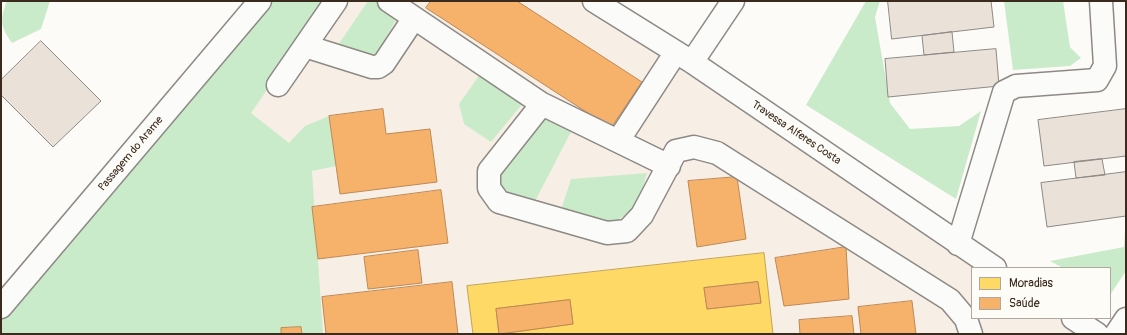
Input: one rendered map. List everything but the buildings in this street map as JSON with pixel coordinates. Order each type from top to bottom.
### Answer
[{"type":"street","name":"Passagem do Arame","points":[[1,307],[260,1]]},
{"type":"street","points":[[278,85],[336,1]]},
{"type":"street","points":[[389,1],[542,104],[669,166]]},
{"type":"street","name":"Travessa Alferes Costa","points":[[594,1],[684,57],[993,267]]},
{"type":"street","points":[[618,141],[684,57],[733,1]]},
{"type":"street","points":[[958,244],[1004,92],[1016,86],[1097,80],[1106,66],[1101,1]]},
{"type":"street","points":[[305,46],[372,67],[378,67],[384,63],[414,18]]},
{"type":"street","points":[[542,104],[489,171],[489,188],[499,202],[607,233],[627,231],[642,215],[669,166],[676,150],[694,147],[717,153],[950,300],[966,319],[971,334]]},
{"type":"street","points":[[1074,319],[1097,334]]},
{"type":"street","points":[[1116,334],[1126,319]]},
{"type":"shaded area","points":[[260,1],[594,1],[993,267],[971,267],[971,319],[1074,319],[1097,334],[1,334]]},
{"type":"green space","points":[[7,1],[50,1],[41,29],[12,43],[5,32],[2,22]]},
{"type":"green space","points":[[267,1],[328,1],[251,113],[289,143],[305,126],[329,116],[336,166],[312,171],[323,334],[1,334],[1,315]]},
{"type":"green space","points":[[368,1],[377,1],[398,17],[373,59],[336,48]]},
{"type":"green space","points":[[866,1],[880,1],[875,17],[890,103],[910,129],[959,126],[981,111],[956,199],[806,105]]},
{"type":"green space","points":[[1004,1],[1063,1],[1070,47],[1081,58],[1070,66],[1013,70]]},
{"type":"green space","points":[[483,70],[524,102],[491,142],[464,124],[459,104]]},
{"type":"green space","points":[[546,114],[573,128],[533,205],[507,198],[494,182]]},
{"type":"green space","points":[[647,173],[638,205],[614,223],[561,210],[571,179]]},
{"type":"green space","points":[[1126,231],[1126,271],[1111,294],[1111,267],[1061,267],[1050,261],[1124,247]]}]
